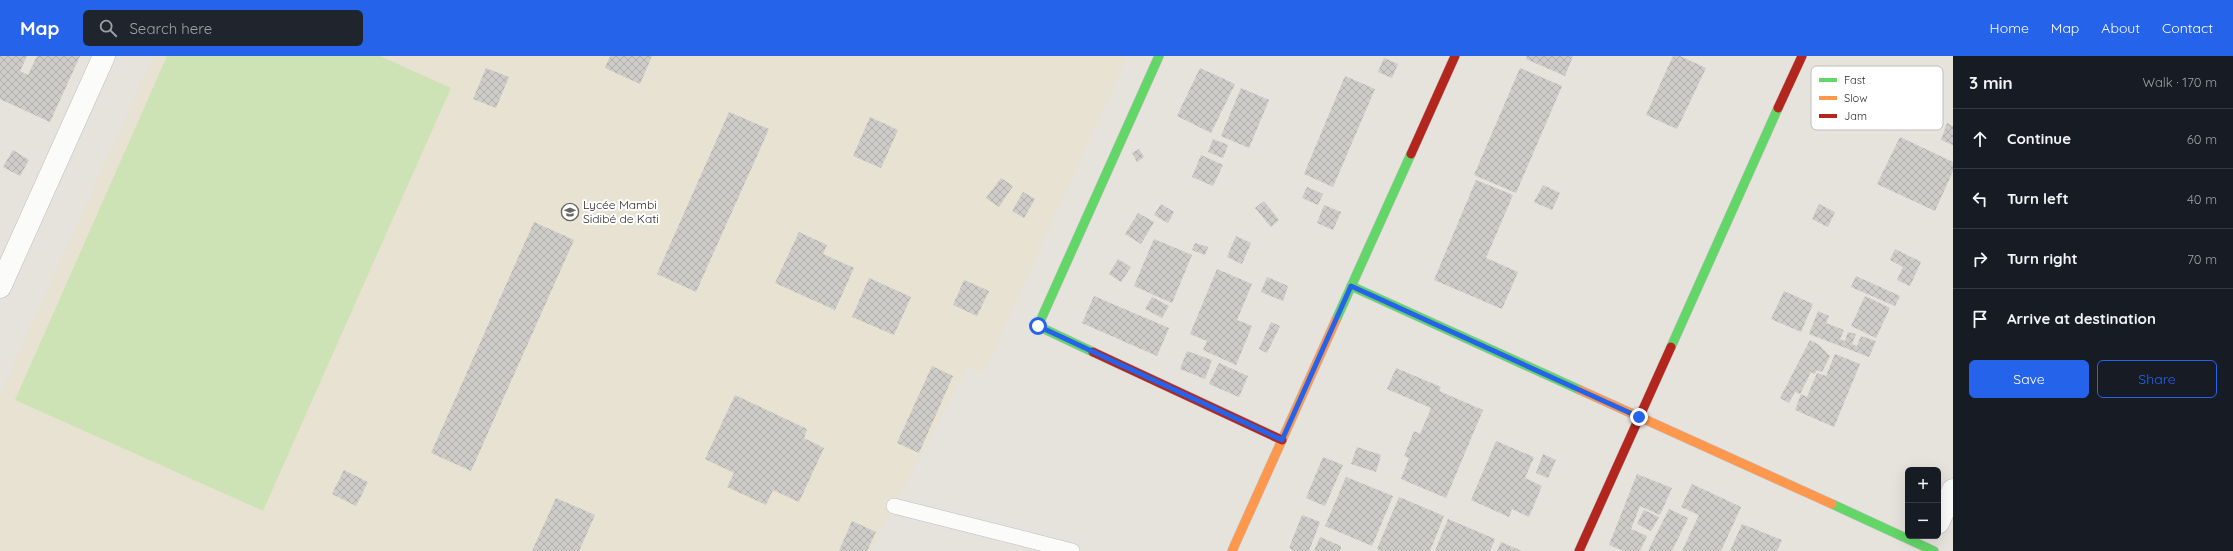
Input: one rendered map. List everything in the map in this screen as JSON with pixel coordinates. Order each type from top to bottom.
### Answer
[{"type":"street","points":[[0,287],[104,56]]},
{"type":"street","points":[[1159,56],[1038,326],[1282,440]]},
{"type":"street","points":[[1232,551],[1455,56]]},
{"type":"street","points":[[1579,551],[1802,56]]},
{"type":"street","points":[[1351,286],[1639,417],[1931,545]]},
{"type":"street","points":[[1941,516],[1953,490]]},
{"type":"lane","points":[[894,506],[1072,551]]},
{"type":"shaded area","name":"Lycée Mambi Sidibé de Kati","points":[[154,56],[1127,56],[984,372],[967,368],[870,551],[0,551],[0,395]]},
{"type":"green space","points":[[167,56],[380,56],[451,88],[263,511],[15,400]]},
{"type":"building","points":[[0,56],[27,56],[20,71],[28,75],[37,56],[80,56],[50,122],[0,99]]},
{"type":"building","points":[[610,56],[652,56],[640,84],[605,68]]},
{"type":"building","points":[[1527,56],[1573,56],[1565,76],[1526,59]]},
{"type":"building","points":[[1673,56],[1680,56],[1706,68],[1677,129],[1646,115]]},
{"type":"building","points":[[1384,58],[1398,64],[1392,78],[1378,72]]},
{"type":"building","points":[[486,68],[509,77],[496,108],[473,99]]},
{"type":"building","points":[[1200,68],[1235,84],[1211,133],[1177,116]]},
{"type":"building","points":[[1520,68],[1562,86],[1516,193],[1474,175]]},
{"type":"building","points":[[1345,76],[1375,89],[1333,187],[1304,174]]},
{"type":"building","points":[[1241,88],[1269,100],[1249,148],[1221,136]]},
{"type":"building","points":[[729,112],[769,129],[696,292],[657,274]]},
{"type":"building","points":[[870,117],[898,130],[881,168],[853,156]]},
{"type":"building","points":[[1947,123],[1953,126],[1953,145],[1941,140]]},
{"type":"building","points":[[1900,137],[1953,162],[1953,171],[1935,211],[1877,184]]},
{"type":"building","points":[[1213,139],[1228,145],[1223,158],[1208,152]]},
{"type":"building","points":[[1139,149],[1144,157],[1137,162],[1132,153]]},
{"type":"building","points":[[13,150],[29,160],[20,176],[3,167]]},
{"type":"building","points":[[1201,155],[1223,165],[1213,186],[1192,177]]},
{"type":"building","points":[[1001,178],[1013,186],[999,207],[986,198]]},
{"type":"building","points":[[1476,180],[1513,195],[1486,258],[1518,272],[1502,309],[1434,280]]},
{"type":"building","points":[[1543,185],[1560,193],[1552,210],[1534,202]]},
{"type":"building","points":[[1307,187],[1323,194],[1318,205],[1302,198]]},
{"type":"building","points":[[1023,192],[1035,199],[1024,218],[1012,211]]},
{"type":"building","points":[[1264,201],[1279,220],[1271,227],[1255,208]]},
{"type":"building","points":[[1161,204],[1174,212],[1168,223],[1154,215]]},
{"type":"building","points":[[1819,204],[1835,212],[1828,227],[1812,219]]},
{"type":"building","points":[[1324,205],[1341,212],[1333,230],[1317,223]]},
{"type":"building","points":[[1138,213],[1154,222],[1141,244],[1125,234]]},
{"type":"building","points":[[534,222],[574,240],[471,471],[431,453]]},
{"type":"building","points":[[799,232],[827,245],[823,254],[854,268],[835,310],[775,283]]},
{"type":"building","points":[[1236,236],[1251,243],[1242,264],[1227,257]]},
{"type":"building","points":[[1154,239],[1192,255],[1172,303],[1134,286]]},
{"type":"building","points":[[1195,243],[1208,247],[1205,255],[1192,250]]},
{"type":"building","points":[[1895,249],[1921,262],[1910,286],[1897,280],[1903,267],[1890,260]]},
{"type":"building","points":[[1118,259],[1131,267],[1121,282],[1109,274]]},
{"type":"building","points":[[1217,269],[1252,284],[1237,320],[1252,326],[1236,365],[1203,350],[1207,341],[1190,334]]},
{"type":"building","points":[[1856,276],[1900,296],[1895,306],[1851,287]]},
{"type":"building","points":[[1267,277],[1288,286],[1283,301],[1261,292]]},
{"type":"building","points":[[869,278],[911,297],[894,335],[852,317]]},
{"type":"building","points":[[964,280],[989,291],[977,316],[953,305]]},
{"type":"building","points":[[1784,291],[1813,304],[1801,332],[1771,319]]},
{"type":"building","points":[[1094,296],[1169,328],[1157,356],[1082,323]]},
{"type":"building","points":[[1865,296],[1890,308],[1876,338],[1851,326]]},
{"type":"building","points":[[1152,297],[1169,306],[1162,318],[1145,309]]},
{"type":"building","points":[[1818,311],[1829,316],[1826,323],[1844,330],[1840,339],[1845,341],[1848,332],[1856,334],[1852,344],[1857,346],[1861,336],[1876,341],[1869,357],[1809,334]]},
{"type":"building","points":[[1271,322],[1280,326],[1267,353],[1259,349]]},
{"type":"building","points":[[1810,340],[1819,345],[1830,356],[1822,372],[1817,370],[1815,374],[1811,372],[1800,394],[1795,392],[1789,403],[1780,398]]},
{"type":"building","points":[[1187,351],[1212,360],[1205,379],[1180,369]]},
{"type":"building","points":[[1835,354],[1860,364],[1834,427],[1795,410],[1801,394],[1807,397],[1817,373],[1826,376]]},
{"type":"building","points":[[1219,363],[1248,376],[1239,397],[1209,384]]},
{"type":"building","points":[[932,366],[953,376],[919,453],[897,443]]},
{"type":"building","points":[[1396,368],[1441,387],[1439,391],[1483,410],[1446,498],[1401,479],[1409,458],[1404,456],[1414,431],[1420,434],[1431,408],[1387,389]]},
{"type":"building","points":[[735,395],[807,429],[804,438],[824,448],[799,502],[773,490],[766,505],[727,487],[734,473],[705,459]]},
{"type":"building","points":[[1496,441],[1534,457],[1525,478],[1542,486],[1529,517],[1512,509],[1509,517],[1471,500]]},
{"type":"building","points":[[1357,447],[1381,455],[1376,472],[1351,464]]},
{"type":"building","points":[[1543,454],[1556,460],[1548,478],[1536,473]]},
{"type":"building","points":[[1323,457],[1343,465],[1325,506],[1306,498]]},
{"type":"building","points":[[344,470],[368,482],[356,506],[332,494]]},
{"type":"building","points":[[1637,474],[1672,488],[1660,515],[1640,506],[1631,529],[1647,536],[1640,551],[1624,551],[1609,545]]},
{"type":"building","points":[[1346,477],[1393,496],[1372,546],[1325,526]]},
{"type":"building","points":[[1692,484],[1741,507],[1721,551],[1682,551],[1699,515],[1681,507]]},
{"type":"building","points":[[1399,497],[1444,516],[1430,551],[1381,551],[1377,549]]},
{"type":"building","points":[[556,498],[595,515],[579,551],[532,551]]},
{"type":"building","points":[[1669,509],[1688,518],[1672,551],[1648,551]]},
{"type":"building","points":[[1644,510],[1659,517],[1651,531],[1637,524]]},
{"type":"building","points":[[1302,515],[1320,522],[1309,551],[1295,551],[1289,548]]},
{"type":"building","points":[[1448,519],[1495,539],[1490,551],[1435,551]]},
{"type":"building","points":[[852,521],[876,532],[867,551],[839,551]]},
{"type":"building","points":[[1742,524],[1782,540],[1777,551],[1730,551]]},
{"type":"building","points":[[1320,537],[1341,546],[1340,551],[1314,551]]},
{"type":"building","points":[[1501,542],[1522,551],[1497,551]]},
{"type":"traffic: fast","points":[[1093,352],[1038,326],[1159,56]]},
{"type":"traffic: fast","points":[[1671,347],[1778,108]]},
{"type":"traffic: fast","points":[[1336,320],[1411,154]]},
{"type":"traffic: fast","points":[[1351,286],[1580,390]]},
{"type":"traffic: fast","points":[[1832,504],[1934,551]]},
{"type":"traffic: slow","points":[[1232,551],[1336,320]]},
{"type":"traffic: slow","points":[[1580,390],[1832,504]]},
{"type":"traffic: jam","points":[[1411,154],[1455,56]]},
{"type":"traffic: jam","points":[[1778,108],[1802,56]]},
{"type":"traffic: jam","points":[[1579,551],[1671,347]]},
{"type":"traffic: jam","points":[[1093,352],[1282,440]]},
{"type":"place","name":"Lycée Mambi Sidibé de Kati","points":[[570,212]]},
{"type":"route","points":[[1038,326],[1282,440],[1351,286],[1639,417]]}]
